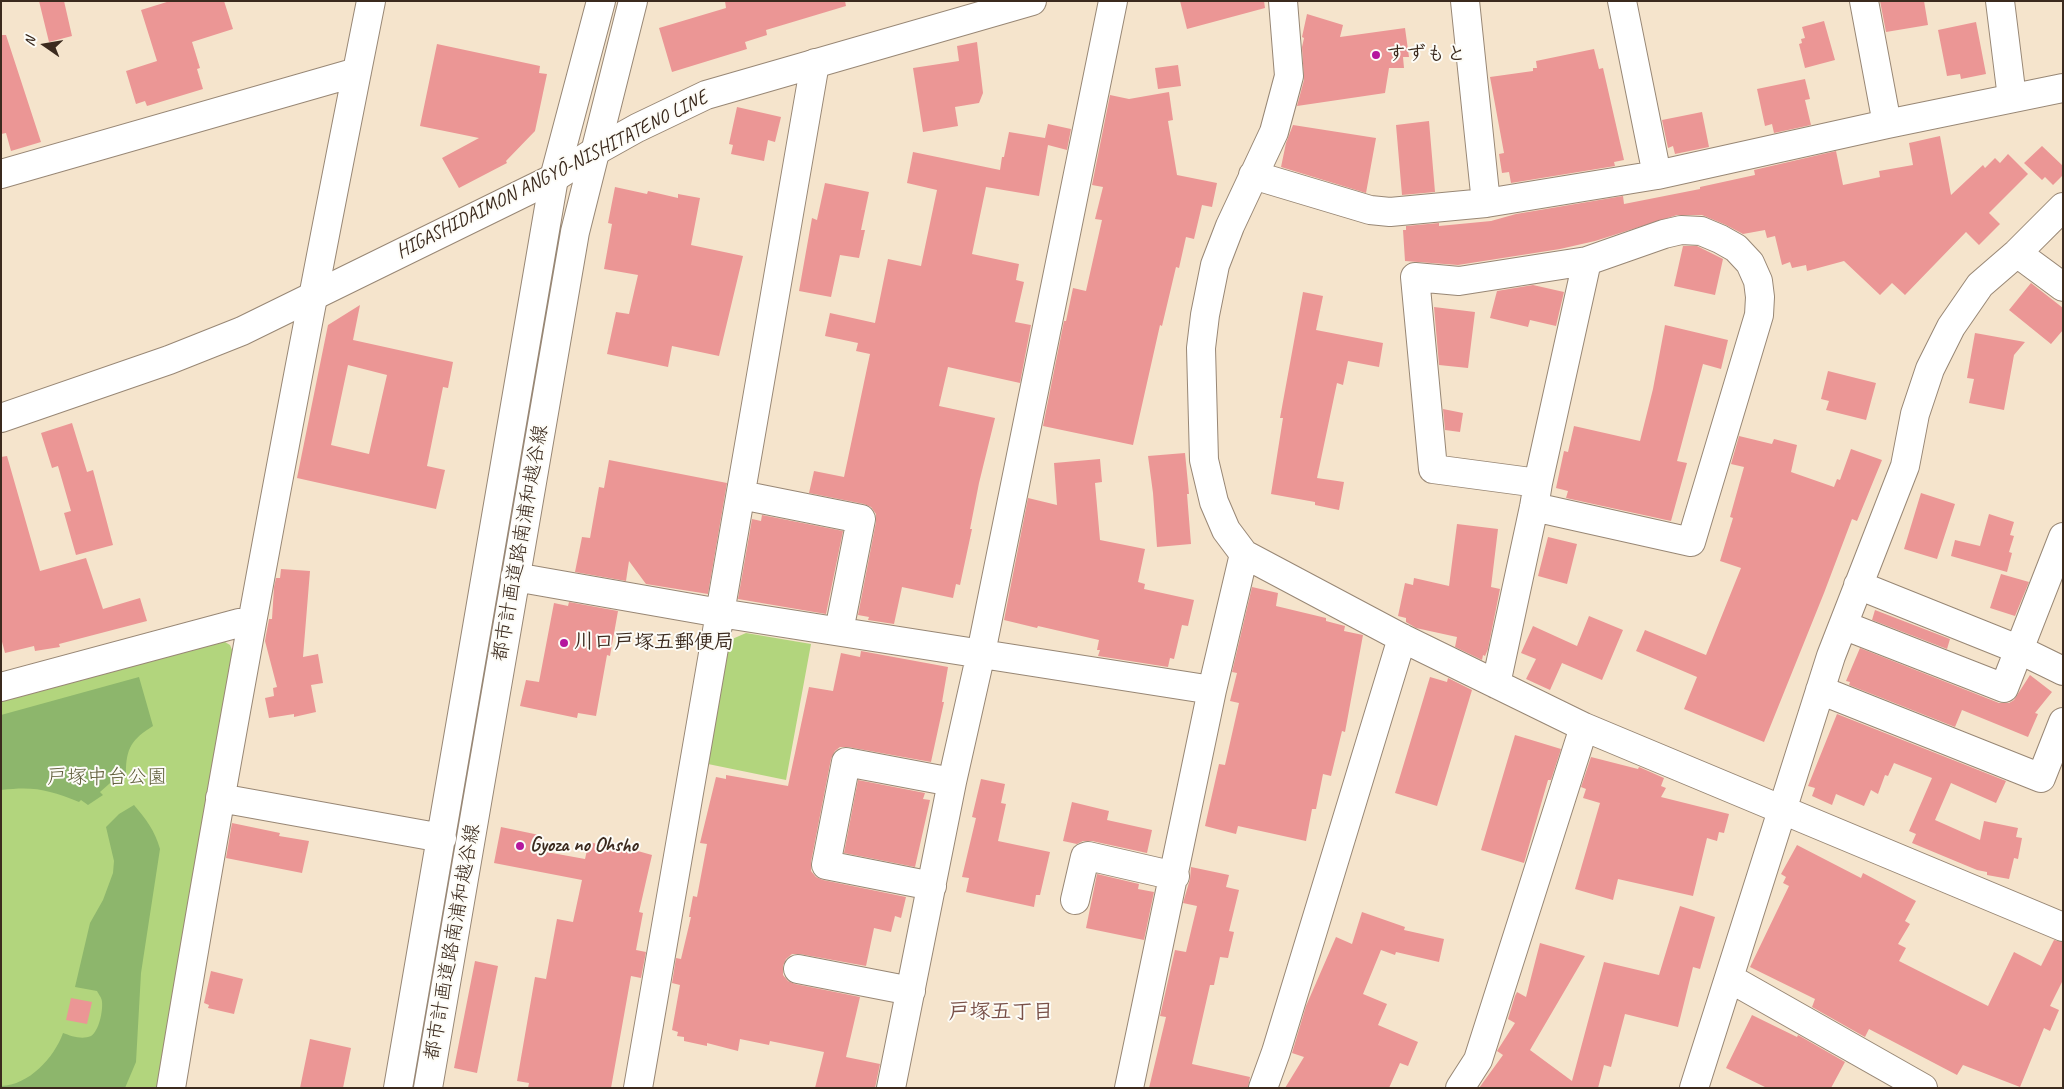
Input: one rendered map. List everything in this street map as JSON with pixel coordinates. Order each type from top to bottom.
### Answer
[{"type":"street","points":[[171,1088],[252,622],[312,297],[371,1]]},
{"type":"street","name":"都市計画道路南浦和越谷線","points":[[398,1088],[554,178],[601,1]]},
{"type":"street","name":"都市計画道路南浦和越谷線","points":[[428,1088],[575,232],[633,1]]},
{"type":"street","name":"HIGASHIDAIMON ANGYŌ-NISHITATENO LINE","points":[[1,418],[169,360],[242,331],[554,178],[594,152],[637,128],[706,95],[1032,1]]},
{"type":"street","points":[[891,1088],[952,782],[981,653],[1114,1]]},
{"type":"street","points":[[1283,1],[1289,76],[1274,132],[1252,174],[1215,265],[1205,315],[1201,348],[1201,406],[1204,460],[1214,502],[1223,523],[1244,554],[1402,638],[1584,727],[2063,927]]},
{"type":"street","points":[[1465,1],[1486,203]]},
{"type":"street","points":[[1622,1],[1657,175]]},
{"type":"street","points":[[1864,1],[1886,124]]},
{"type":"street","points":[[2000,1],[2012,98]]},
{"type":"street","points":[[638,1088],[742,495],[815,63]]},
{"type":"street","points":[[1,174],[357,72]]},
{"type":"street","points":[[1252,174],[1370,210],[1390,212],[1486,203],[1657,175],[1886,124],[2063,88]]},
{"type":"street","points":[[1694,1088],[1820,690],[1858,585],[1905,466],[1915,414],[1930,369],[1951,327],[1980,285],[2017,253],[2063,207]]},
{"type":"street","points":[[1681,230],[1700,231],[1736,248],[1750,264],[1758,281],[1760,297],[1759,315],[1691,542],[1536,495],[1433,469],[1415,277],[1459,281],[1587,261],[1664,234],[1681,230]]},
{"type":"street","points":[[2017,253],[2063,287]]},
{"type":"street","points":[[1496,684],[1587,261]]},
{"type":"street","points":[[742,495],[861,519],[839,631]]},
{"type":"street","points":[[1843,625],[2004,688],[2063,536]]},
{"type":"street","points":[[1129,1088],[1212,690],[1244,554]]},
{"type":"street","points":[[515,577],[720,613],[1212,690]]},
{"type":"street","points":[[1858,585],[2020,650],[2063,671]]},
{"type":"street","points":[[1,687],[239,623],[252,622]]},
{"type":"street","points":[[1263,1088],[1276,1052],[1402,638]]},
{"type":"street","points":[[1820,690],[2040,778],[2063,722]]},
{"type":"street","points":[[1460,1088],[1478,1060],[1584,727]]},
{"type":"street","points":[[932,886],[826,865],[844,771],[846,762],[952,782]]},
{"type":"street","points":[[220,798],[442,838]]},
{"type":"street","points":[[1076,900],[1085,857],[1088,856],[1174,876]]},
{"type":"street","points":[[798,969],[911,991]]},
{"type":"street","points":[[1728,978],[1923,1088]]},
{"type":"green space","points":[[746,633],[811,644],[786,780],[708,764],[730,640]]},
{"type":"green space","name":"戸塚中台公園","points":[[220,639],[230,645],[235,657],[160,1088],[1,1088],[1,697]]},
{"type":"green space","points":[[139,677],[153,726],[135,740],[127,757],[126,773],[118,776],[100,792],[103,795],[88,805],[81,800],[79,802],[42,790],[23,788],[1,790],[1,715]]},
{"type":"green space","points":[[134,805],[156,836],[160,849],[141,973],[136,1062],[125,1088],[1,1088],[1,1086],[21,1081],[39,1068],[53,1052],[63,1033],[84,1038],[91,1036],[96,1030],[102,1010],[101,998],[97,991],[75,987],[90,923],[103,900],[113,873],[114,861],[106,827],[119,814]]},
{"type":"building","points":[[39,1],[64,1],[72,36],[49,42]]},
{"type":"building","points":[[170,1],[224,1],[233,29],[192,42],[200,68],[197,69],[203,89],[147,106],[145,101],[136,104],[126,71],[157,61],[141,10]]},
{"type":"building","points":[[725,1],[845,1],[846,6],[766,30],[767,35],[745,42],[747,49],[672,72],[659,28],[726,8]]},
{"type":"building","points":[[1180,1],[1264,1],[1265,8],[1187,29]]},
{"type":"building","points":[[1880,1],[1924,1],[1928,25],[1886,32]]},
{"type":"building","points":[[1307,14],[1343,25],[1340,37],[1405,28],[1409,57],[1403,57],[1404,68],[1389,68],[1385,93],[1297,106],[1304,80],[1302,47],[1304,38],[1302,37]]},
{"type":"building","points":[[1824,21],[1835,60],[1805,68],[1799,44],[1802,43],[1801,39],[1805,38],[1802,27]]},
{"type":"building","points":[[1976,22],[1986,74],[1961,79],[1960,74],[1947,76],[1938,30]]},
{"type":"building","points":[[1,35],[6,35],[41,142],[11,151],[6,133],[1,134]]},
{"type":"building","points":[[977,42],[983,93],[979,103],[955,107],[958,126],[923,132],[913,68],[959,61],[957,46]]},
{"type":"building","points":[[437,44],[540,66],[539,73],[547,74],[535,131],[506,161],[507,163],[459,188],[442,158],[479,138],[420,126]]},
{"type":"building","points":[[1594,49],[1599,69],[1603,68],[1624,160],[1614,162],[1615,166],[1511,183],[1509,172],[1502,173],[1499,154],[1504,153],[1490,77],[1533,71],[1533,68],[1537,68],[1536,61]]},
{"type":"building","points":[[1178,65],[1181,86],[1158,89],[1155,68]]},
{"type":"building","points":[[1805,79],[1810,99],[1805,100],[1811,125],[1774,133],[1772,124],[1765,126],[1757,89]]},
{"type":"building","points":[[1169,92],[1173,120],[1168,121],[1177,175],[1217,183],[1212,207],[1202,205],[1194,239],[1186,237],[1179,268],[1176,267],[1162,326],[1160,325],[1133,445],[1043,426],[1064,321],[1066,321],[1073,288],[1086,291],[1102,220],[1095,219],[1103,187],[1092,185],[1110,95],[1129,99]]},
{"type":"building","points":[[737,107],[781,117],[775,142],[768,140],[764,161],[731,154],[733,145],[729,144]]},
{"type":"building","points":[[1702,112],[1709,147],[1675,154],[1673,146],[1668,148],[1662,120]]},
{"type":"building","points":[[1429,121],[1435,192],[1402,195],[1396,125]]},
{"type":"building","points":[[1048,124],[1071,129],[1067,150],[1048,145],[1039,196],[986,187],[972,254],[1019,264],[1016,280],[1024,282],[1015,322],[1031,325],[1020,383],[948,367],[939,406],[995,418],[979,483],[970,529],[972,529],[960,585],[956,584],[953,598],[902,587],[894,624],[868,620],[869,617],[858,615],[876,514],[871,507],[864,504],[809,493],[814,471],[844,477],[870,354],[856,351],[858,343],[825,336],[830,313],[875,323],[888,259],[921,266],[937,190],[907,183],[913,152],[1000,170],[1009,132],[1045,138]]},
{"type":"building","points":[[1293,125],[1376,138],[1366,193],[1281,167],[1286,143]]},
{"type":"building","points":[[1940,136],[1951,195],[1983,165],[1985,168],[1995,158],[2000,163],[2008,154],[2028,174],[1989,213],[2000,224],[1979,245],[1966,232],[1905,295],[1892,283],[1880,295],[1844,261],[1807,271],[1806,265],[1792,268],[1790,262],[1782,265],[1775,236],[1767,238],[1765,230],[1743,234],[1702,215],[1677,215],[1595,241],[1560,249],[1458,265],[1405,261],[1403,230],[1406,230],[1406,226],[1439,223],[1439,226],[1491,221],[1516,214],[1623,196],[1624,204],[1700,189],[1700,187],[1755,175],[1754,170],[1836,151],[1843,185],[1880,177],[1879,171],[1913,165],[1909,143]]},
{"type":"building","points":[[2042,146],[2063,166],[2063,175],[2053,185],[2045,177],[2042,180],[2024,163]]},
{"type":"building","points":[[825,183],[869,192],[861,230],[865,230],[859,258],[840,255],[831,297],[799,291],[812,218],[817,220]]},
{"type":"building","points":[[615,187],[647,194],[648,191],[678,198],[678,194],[700,198],[691,245],[743,256],[719,356],[672,346],[668,367],[607,354],[616,312],[629,314],[638,275],[604,269],[612,224],[608,223]]},
{"type":"building","points":[[1683,246],[1697,246],[1723,259],[1715,295],[1674,286]]},
{"type":"building","points":[[2031,283],[2063,308],[2063,330],[2051,344],[2009,310]]},
{"type":"building","points":[[1533,285],[1564,292],[1556,326],[1530,320],[1528,327],[1490,318],[1497,291]]},
{"type":"building","points":[[1303,292],[1323,296],[1316,330],[1383,343],[1379,367],[1348,361],[1343,385],[1337,383],[1317,478],[1344,482],[1339,510],[1315,505],[1315,502],[1271,494],[1283,418],[1280,418]]},
{"type":"building","points":[[360,305],[353,340],[453,362],[448,388],[443,387],[427,466],[445,470],[436,509],[297,478],[328,325]],"holes":[[[348,365],[387,375],[369,454],[331,445]]]},
{"type":"building","points":[[1434,307],[1475,312],[1468,368],[1439,365]]},
{"type":"building","points":[[1665,325],[1728,340],[1721,369],[1703,364],[1677,461],[1687,463],[1671,521],[1566,498],[1568,491],[1556,488],[1564,451],[1568,452],[1574,426],[1640,441],[1653,389]]},
{"type":"building","points":[[1975,333],[2025,342],[2014,355],[2004,410],[1969,403],[1974,379],[1967,378]]},
{"type":"building","points":[[1828,371],[1876,383],[1866,420],[1826,410],[1829,401],[1821,399]]},
{"type":"building","points":[[1443,409],[1463,413],[1460,432],[1445,430]]},
{"type":"building","points":[[72,423],[87,472],[93,470],[113,545],[76,555],[64,513],[71,511],[58,466],[52,468],[41,433]]},
{"type":"building","points":[[1739,436],[1772,444],[1774,439],[1797,445],[1791,472],[1834,487],[1837,479],[1840,480],[1851,449],[1882,460],[1857,521],[1852,519],[1764,742],[1684,709],[1697,677],[1636,651],[1645,630],[1706,655],[1741,568],[1720,561],[1733,518],[1730,517],[1744,467],[1731,464]]},
{"type":"building","points":[[1185,453],[1191,544],[1157,547],[1148,456]]},
{"type":"building","points":[[7,456],[40,571],[86,558],[103,609],[140,598],[147,621],[59,644],[60,647],[35,651],[34,646],[5,653],[1,638],[1,457]]},
{"type":"building","points":[[1100,459],[1102,482],[1095,483],[1100,540],[1145,549],[1138,582],[1145,584],[1144,589],[1194,600],[1188,626],[1182,625],[1174,659],[1170,658],[1168,667],[1098,656],[1100,650],[1097,650],[1099,640],[1004,620],[1028,498],[1057,505],[1054,463]]},
{"type":"building","points":[[609,460],[727,483],[708,594],[646,584],[629,561],[626,581],[575,572],[582,537],[590,538],[599,487],[604,488]]},
{"type":"building","points":[[1921,493],[1955,504],[1937,559],[1904,549]]},
{"type":"building","points":[[1989,514],[2014,522],[2010,535],[2014,536],[2009,552],[2012,553],[2007,572],[1951,556],[1955,540],[1980,546]]},
{"type":"building","points":[[762,515],[843,531],[826,614],[738,599],[752,519],[761,521]]},
{"type":"building","points":[[1457,524],[1498,529],[1491,587],[1500,589],[1488,649],[1485,656],[1483,655],[1482,660],[1455,647],[1457,637],[1416,628],[1406,622],[1406,618],[1398,616],[1405,583],[1413,585],[1414,578],[1449,586]]},
{"type":"building","points":[[1548,537],[1577,544],[1567,584],[1538,576]]},
{"type":"building","points":[[281,569],[310,571],[303,657],[318,654],[323,683],[311,685],[316,712],[294,717],[294,714],[269,718],[265,698],[274,696],[273,688],[277,687],[265,641],[269,619],[272,619],[276,578],[280,578]]},
{"type":"building","points":[[2001,574],[2029,582],[2015,616],[1990,608]]},
{"type":"building","points":[[1252,587],[1278,593],[1276,606],[1326,618],[1326,621],[1345,626],[1344,631],[1363,635],[1345,732],[1342,731],[1331,776],[1323,774],[1316,809],[1312,809],[1306,841],[1238,826],[1236,834],[1205,826],[1219,764],[1225,765],[1239,703],[1230,701],[1237,673],[1232,672]]},
{"type":"building","points":[[569,602],[618,611],[610,656],[607,655],[596,716],[578,713],[577,718],[520,706],[526,680],[539,682],[554,603],[568,606]]},
{"type":"building","points":[[1875,610],[1950,639],[1947,649],[1872,620]]},
{"type":"building","points":[[1589,616],[1623,630],[1602,680],[1562,663],[1550,690],[1526,679],[1536,659],[1521,653],[1533,626],[1577,646]]},
{"type":"building","points":[[1860,648],[1999,703],[2009,703],[2014,700],[2030,675],[2052,692],[2035,713],[2038,714],[2028,737],[1962,710],[1955,727],[1849,685],[1850,682],[1846,681]]},
{"type":"building","points":[[861,651],[948,667],[942,702],[944,702],[931,762],[848,747],[840,747],[835,751],[831,759],[811,862],[811,871],[816,877],[823,880],[906,897],[901,918],[895,916],[891,932],[874,928],[866,966],[800,954],[792,954],[786,959],[783,966],[783,975],[788,981],[860,997],[846,1057],[880,1064],[875,1088],[815,1088],[824,1052],[770,1041],[769,1045],[740,1039],[738,1051],[707,1043],[707,1046],[684,1041],[684,1037],[677,1036],[678,1032],[672,1030],[680,985],[672,983],[676,958],[681,959],[691,917],[689,917],[693,896],[697,897],[707,844],[700,843],[716,777],[726,779],[726,775],[788,786],[809,687],[833,691],[841,653],[860,657]]},
{"type":"building","points":[[1430,677],[1447,682],[1448,678],[1472,690],[1437,806],[1395,793]]},
{"type":"building","points":[[1837,714],[2006,781],[1996,803],[1951,783],[1935,820],[1980,840],[1984,821],[2018,828],[2016,837],[2022,838],[2018,859],[2014,858],[2009,879],[1987,875],[1987,872],[1977,870],[1912,843],[1916,834],[1909,831],[1932,778],[1894,763],[1888,776],[1885,775],[1878,794],[1871,790],[1864,806],[1836,794],[1832,805],[1812,796],[1815,788],[1808,786]]},
{"type":"building","points":[[1515,735],[1561,749],[1551,780],[1548,780],[1524,863],[1481,850]]},
{"type":"building","points":[[1591,757],[1638,769],[1639,767],[1664,778],[1661,786],[1666,788],[1661,797],[1729,814],[1724,833],[1719,832],[1717,841],[1707,838],[1693,896],[1618,879],[1613,900],[1575,889],[1600,803],[1583,798],[1586,789],[1581,787]]},
{"type":"building","points":[[981,779],[1005,784],[1001,803],[1006,804],[998,841],[1050,852],[1040,895],[1036,895],[1034,907],[966,892],[969,878],[962,877],[976,818],[972,817]]},
{"type":"building","points":[[858,780],[925,793],[923,799],[930,800],[915,867],[844,853]]},
{"type":"building","points":[[1072,802],[1109,811],[1107,820],[1152,830],[1147,853],[1092,841],[1083,841],[1077,844],[1063,841]]},
{"type":"building","points":[[232,823],[280,833],[279,836],[309,841],[302,873],[226,858]]},
{"type":"building","points":[[501,827],[544,836],[541,851],[585,859],[589,842],[619,849],[620,846],[652,855],[639,912],[643,913],[636,950],[646,952],[641,978],[631,976],[611,1088],[528,1088],[529,1083],[517,1081],[535,977],[546,979],[557,919],[573,922],[582,880],[494,863]]},
{"type":"building","points":[[1797,845],[1861,878],[1863,873],[1916,901],[1905,921],[1910,924],[1898,944],[1906,948],[1899,961],[1988,1006],[2014,952],[2041,966],[2054,940],[2063,942],[2063,980],[2050,1006],[2059,1010],[2050,1031],[2044,1028],[2020,1087],[1963,1065],[1957,1075],[1869,1029],[1865,1037],[1812,1007],[1815,999],[1750,967],[1789,886],[1783,883],[1786,877],[1781,874]]},
{"type":"building","points":[[1191,867],[1229,875],[1226,887],[1239,890],[1229,931],[1234,932],[1228,958],[1220,957],[1214,985],[1210,985],[1192,1064],[1250,1077],[1248,1088],[1149,1088],[1166,1017],[1160,1016],[1175,950],[1186,952],[1197,906],[1183,903],[1190,879]]},
{"type":"building","points":[[1097,874],[1139,884],[1138,889],[1154,892],[1144,940],[1086,928]]},
{"type":"building","points":[[1680,906],[1715,917],[1700,969],[1693,967],[1678,1027],[1625,1014],[1611,1067],[1604,1065],[1598,1088],[1479,1088],[1503,1055],[1497,1051],[1515,1023],[1508,1019],[1515,996],[1517,992],[1526,997],[1540,943],[1585,956],[1530,1050],[1572,1081],[1604,962],[1659,975]]},
{"type":"building","points":[[1362,912],[1405,927],[1404,930],[1444,939],[1439,962],[1396,952],[1395,955],[1381,950],[1363,994],[1387,1004],[1378,1025],[1418,1042],[1408,1066],[1400,1063],[1389,1088],[1285,1088],[1304,1057],[1292,1053],[1306,1006],[1336,937],[1352,944]]},
{"type":"building","points":[[475,961],[498,966],[477,1073],[454,1068]]},
{"type":"building","points":[[211,971],[243,979],[234,1014],[208,1008],[209,1005],[204,1003]]},
{"type":"building","points":[[71,998],[92,1002],[87,1024],[66,1020]]},
{"type":"building","points":[[1752,1015],[1797,1037],[1798,1035],[1845,1062],[1831,1088],[1767,1088],[1726,1068]]},
{"type":"building","points":[[310,1039],[351,1048],[343,1088],[300,1088]]},
{"type":"place","name":"すずもと","points":[[1376,55]]},
{"type":"place","name":"川口戸塚五郵便局","points":[[564,643]]},
{"type":"place","name":"Gyoza no Ohsho","points":[[520,846]]},
{"type":"district","name":"戸塚五丁目","points":[[1001,1012]]}]
